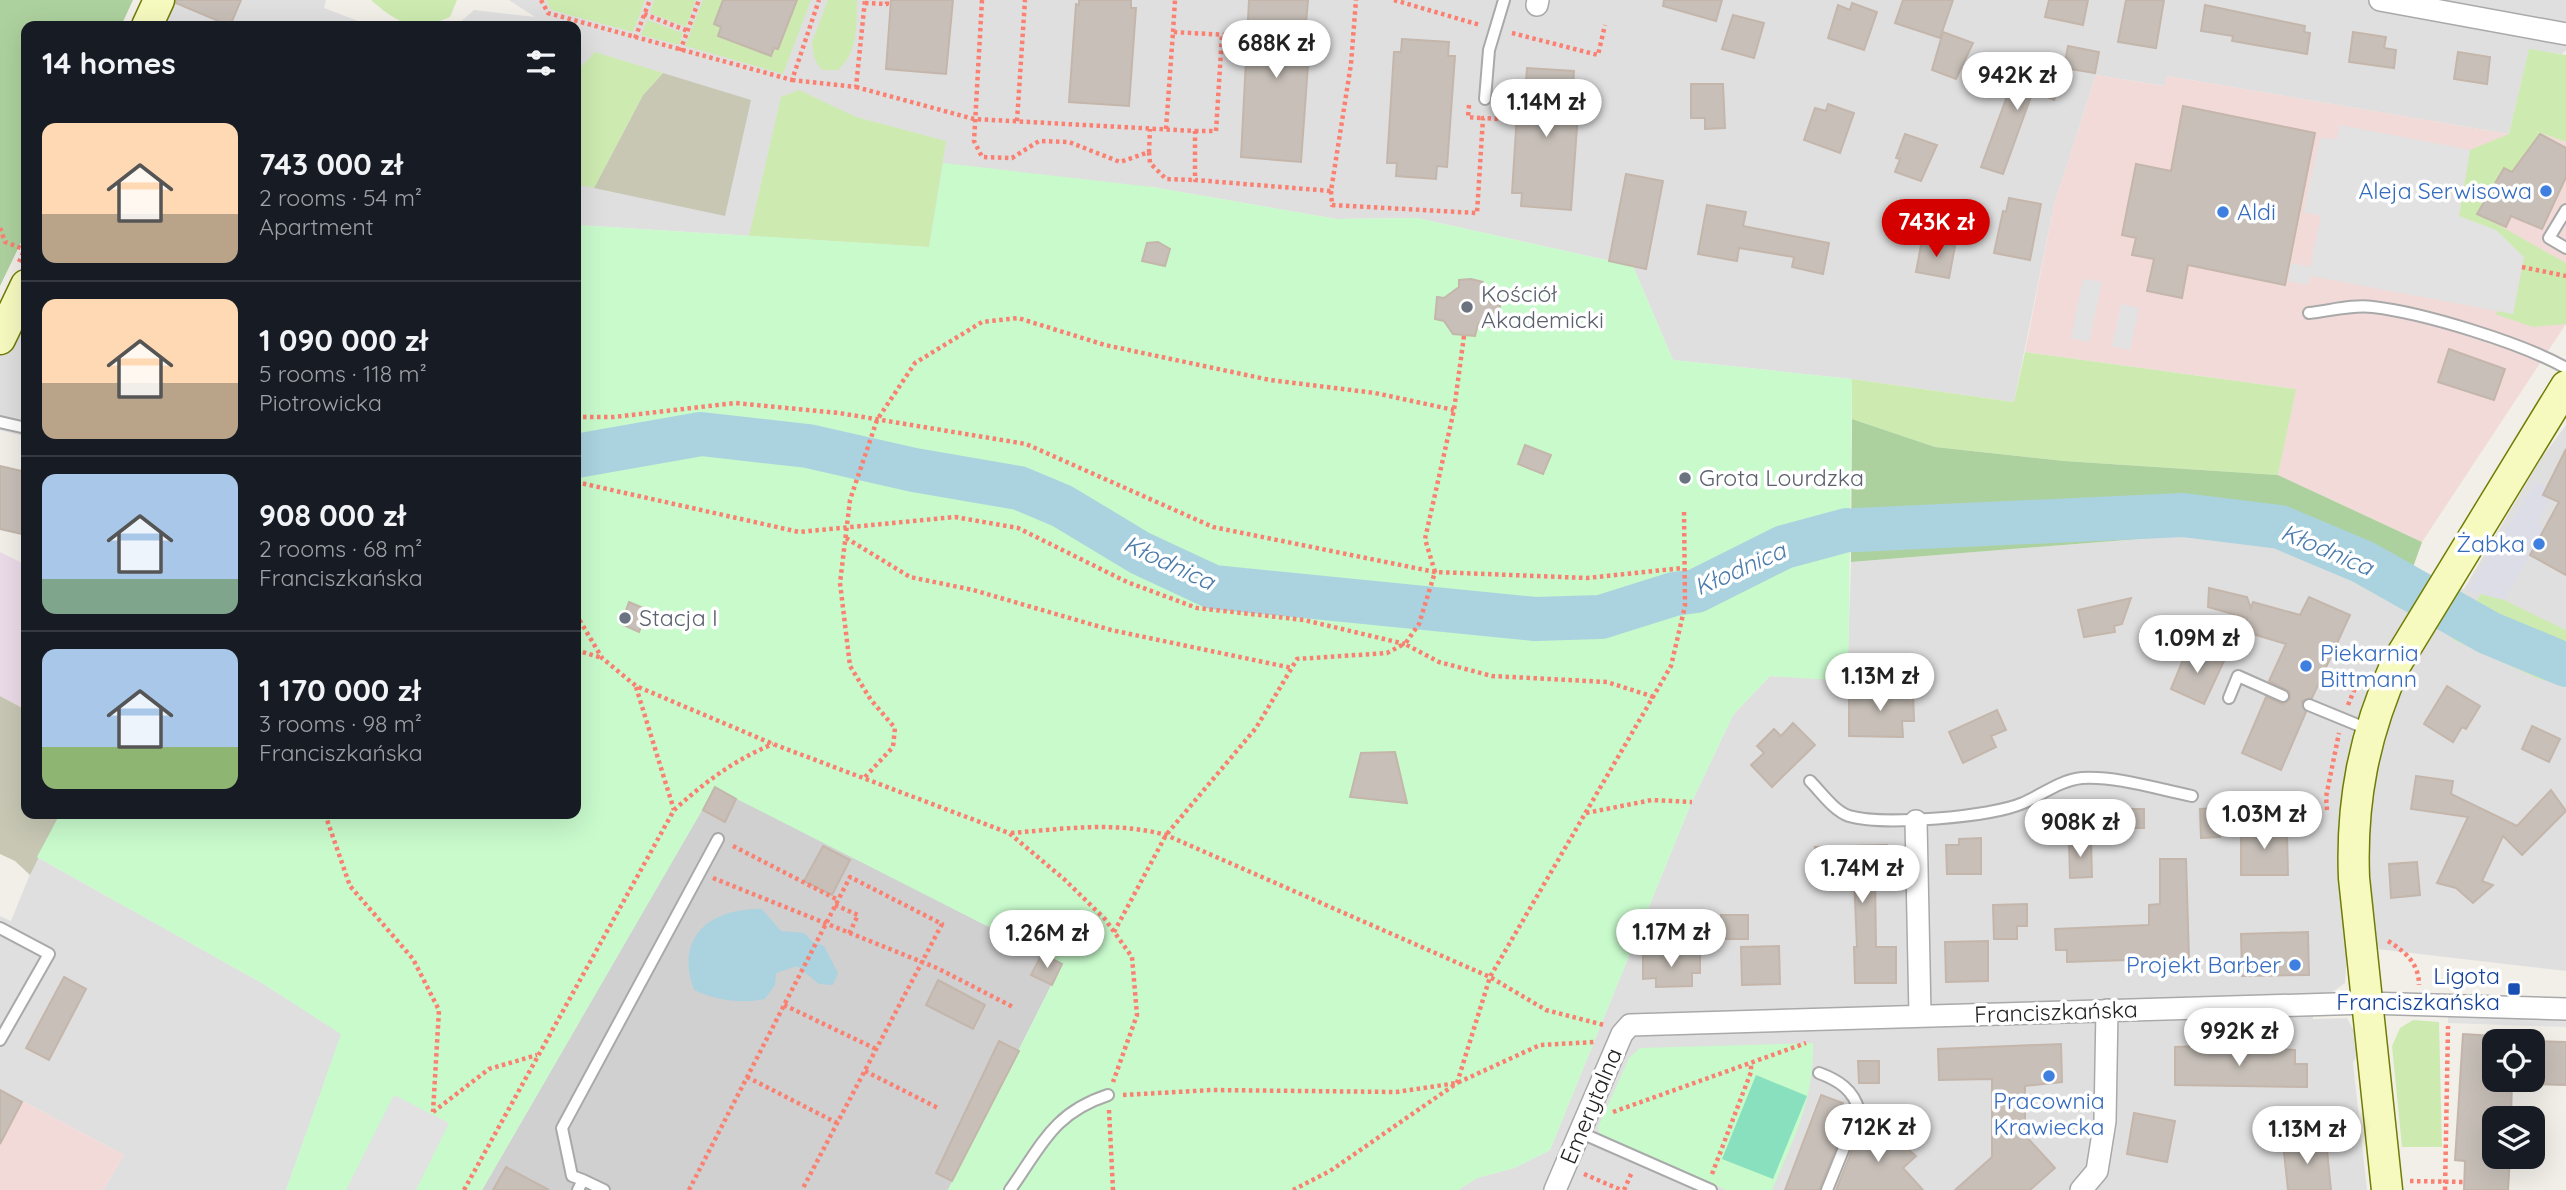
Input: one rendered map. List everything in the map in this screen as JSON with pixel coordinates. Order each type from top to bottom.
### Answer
[{"type":"street","points":[[149,21],[159,0]]},
{"type":"street","points":[[2380,0],[2450,6],[2566,34]]},
{"type":"street","points":[[4,331],[21,295]]},
{"type":"street","points":[[2393,1186],[2367,1003],[2356,902],[2353,827],[2360,771],[2370,730],[2396,664],[2566,386]]},
{"type":"street","points":[[1916,821],[1920,1016]]},
{"type":"street","name":"Franciszkańska","points":[[1626,1029],[1920,1016],[2367,1003],[2566,1009]]},
{"type":"street","points":[[2081,1190],[2097,1171],[2105,1121],[2107,1010]]},
{"type":"street","name":"Emerytalna","points":[[1555,1190],[1585,1135],[1626,1029]]},
{"type":"lane","points":[[1485,99],[1489,50],[1504,0]]},
{"type":"lane","points":[[2566,210],[2549,238],[2566,248]]},
{"type":"lane","points":[[2309,313],[2370,306],[2413,315],[2526,349],[2566,368]]},
{"type":"lane","points":[[0,422],[21,427]]},
{"type":"lane","points":[[2229,698],[2238,676],[2283,696]]},
{"type":"lane","points":[[2309,705],[2370,730]]},
{"type":"lane","points":[[1810,780],[1836,808],[1849,816],[1916,821],[1981,813],[2021,804],[2080,778],[2105,779],[2192,796]]},
{"type":"lane","points":[[604,1190],[580,1185],[572,1176],[562,1128],[718,839]]},
{"type":"lane","points":[[0,928],[48,954],[0,1040]]},
{"type":"lane","points":[[1819,1073],[1849,1090],[1856,1098],[1859,1111],[1827,1190]]},
{"type":"lane","points":[[1010,1190],[1061,1118],[1082,1103],[1108,1095]]},
{"type":"lane","points":[[1585,1135],[1709,1189]]},
{"type":"path","points":[[541,0],[548,13],[576,21]]},
{"type":"path","points":[[635,38],[650,0]]},
{"type":"path","points":[[680,51],[699,0]]},
{"type":"path","points":[[792,80],[819,0]]},
{"type":"path","points":[[856,87],[865,1],[887,4],[887,0]]},
{"type":"path","points":[[982,0],[974,119],[974,141],[982,156],[1012,158],[1039,141],[1069,142],[1120,162],[1149,152]]},
{"type":"path","points":[[1017,122],[1025,0]]},
{"type":"path","points":[[1166,129],[1175,0]]},
{"type":"path","points":[[1356,0],[1351,64],[1331,191],[1332,205],[1477,213],[1483,118]]},
{"type":"path","points":[[1394,0],[1481,26],[1478,35]]},
{"type":"path","points":[[1508,44],[1518,14],[1537,2]]},
{"type":"path","points":[[644,14],[688,31]]},
{"type":"path","points":[[581,22],[792,80],[856,87],[974,119],[1195,131],[1216,131],[1222,35]]},
{"type":"path","points":[[1512,33],[1598,55],[1605,25]]},
{"type":"path","points":[[1173,32],[1245,36]]},
{"type":"path","points":[[1470,92],[1468,117],[1500,119],[1502,93]]},
{"type":"path","points":[[1150,129],[1150,163],[1166,179],[1331,191]]},
{"type":"path","points":[[1195,131],[1195,180]]},
{"type":"path","points":[[0,228],[5,242],[21,249]]},
{"type":"path","points":[[2522,268],[2566,276]]},
{"type":"path","points":[[865,777],[893,747],[895,727],[871,700],[850,666],[840,583],[846,527],[859,474],[877,420],[915,363],[982,322],[1018,318],[1105,345],[1270,380],[1375,393],[1454,410]]},
{"type":"path","points":[[1114,932],[1166,835],[1256,728],[1297,660],[1387,653],[1405,644],[1419,624],[1436,572],[1424,539],[1454,410],[1464,335]]},
{"type":"path","points":[[581,417],[614,417],[735,403],[877,420],[1026,444],[1213,527],[1436,572],[1587,578],[1683,568]]},
{"type":"path","points":[[581,483],[799,531],[955,517],[1017,528],[1127,582],[1197,608],[1304,620],[1405,644],[1439,662],[1492,676],[1608,682],[1654,697]]},
{"type":"path","points":[[1457,1083],[1490,977],[1671,666],[1685,606],[1684,509]]},
{"type":"path","points":[[846,538],[910,577],[973,590],[1111,630],[1292,668]]},
{"type":"path","points":[[581,622],[602,658],[636,686],[773,744],[1009,833],[1064,879],[1114,932],[1132,957],[1137,1015],[1108,1095],[1113,1190]]},
{"type":"path","points":[[581,652],[602,658]]},
{"type":"path","points":[[636,686],[674,810]]},
{"type":"path","points":[[464,1190],[674,810],[707,780],[741,757],[773,744]]},
{"type":"path","points":[[1586,813],[1652,800],[1692,802]]},
{"type":"path","points":[[327,819],[350,886],[413,959],[439,1010],[433,1112],[489,1069],[538,1055]]},
{"type":"path","points":[[1009,833],[1110,827],[1139,828],[1166,835],[1490,977],[1546,1010],[1626,1029]]},
{"type":"path","points":[[718,839],[858,915],[849,934]]},
{"type":"path","points":[[699,873],[921,962],[1013,1007]]},
{"type":"path","points":[[689,1190],[850,877],[942,924],[802,1190]]},
{"type":"path","points":[[2378,935],[2410,958],[2419,972],[2418,987],[2410,986]]},
{"type":"path","points":[[784,1005],[876,1049]]},
{"type":"path","points":[[2445,1190],[2448,1026]]},
{"type":"path","points":[[1293,1190],[1330,1171],[1457,1083],[1540,1045],[1600,1042],[1626,1029]]},
{"type":"path","points":[[1621,1190],[1577,1171],[1585,1135],[1600,1117],[1807,1040],[1793,1039]]},
{"type":"path","points":[[1709,1189],[1751,1072],[1751,1063]]},
{"type":"path","points":[[864,1070],[938,1108]]},
{"type":"path","points":[[747,1077],[837,1123]]},
{"type":"path","points":[[1108,1095],[1212,1090],[1396,1092],[1457,1083]]},
{"type":"path","points":[[2393,1186],[2464,1182]]},
{"type":"shaded area","points":[[176,0],[326,0],[324,8],[358,21],[166,21]]},
{"type":"shaded area","points":[[509,0],[2566,0],[2566,50],[2562,54],[2529,50],[2509,134],[2167,76],[2165,86],[2096,75],[2054,205],[2014,402],[1852,379],[1673,360],[1633,266],[1417,218],[1336,219],[1152,187],[929,247],[581,225],[581,21],[462,21],[474,10],[535,17]]},
{"type":"shaded area","points":[[663,73],[751,100],[725,216],[594,188],[643,95]]},
{"type":"shaded area","points":[[2096,75],[2164,86],[2167,76],[2509,134],[2527,128],[2566,142],[2566,324],[2422,542],[2278,475],[2295,389],[2025,352],[2054,205]]},
{"type":"shaded area","points":[[2340,125],[2470,150],[2459,216],[2496,230],[2524,257],[2513,314],[2310,276],[2308,285],[2288,281],[2291,263],[2310,267],[2321,216],[2304,212],[2306,199],[2320,138],[2337,139]]},
{"type":"shaded area","points":[[2083,279],[2102,282],[2089,342],[2071,338]]},
{"type":"shaded area","points":[[2121,304],[2139,308],[2130,350],[2112,346]]},
{"type":"shaded area","points":[[0,321],[21,334],[21,436],[0,430]]},
{"type":"shaded area","points":[[2566,425],[2566,971],[2377,949],[2347,953],[2345,983],[2331,993],[2313,995],[2313,1019],[2347,1018],[2354,1031],[2357,1054],[2353,1063],[2367,1190],[1872,1190],[1820,1093],[1785,1190],[1458,1190],[1477,1178],[1514,1168],[1550,1150],[1690,806],[1733,715],[1770,676],[1847,680],[1851,562],[2176,536],[2204,512],[2280,527],[2370,566],[2406,587],[2464,589],[2540,460]]},
{"type":"shaded area","points":[[2536,482],[2546,488],[2543,495],[2550,499],[2537,524],[2545,529],[2534,540],[2532,545],[2535,547],[2504,600],[2467,590]]},
{"type":"shaded area","points":[[0,552],[21,562],[21,707],[0,696]]},
{"type":"shaded area","points":[[0,696],[21,707],[21,819],[58,819],[30,875],[15,861],[0,854]]},
{"type":"shaded area","points":[[715,787],[1062,964],[948,1190],[482,1190]]},
{"type":"shaded area","points":[[37,857],[262,983],[342,1034],[286,1190],[103,1190],[124,1155],[0,1089],[0,916],[11,921]]},
{"type":"shaded area","points":[[2448,1015],[2566,1019],[2566,1027],[2448,1023]]},
{"type":"shaded area","points":[[0,1089],[124,1155],[103,1190],[0,1190]]},
{"type":"shaded area","points":[[394,1095],[449,1123],[416,1190],[346,1190]]},
{"type":"green space","points":[[0,0],[133,0],[123,21],[21,21],[21,242],[0,286]]},
{"type":"green space","points":[[371,0],[457,0],[450,17],[440,21],[402,21]]},
{"type":"green space","points":[[546,0],[645,0],[633,32],[551,10]]},
{"type":"green space","points":[[654,0],[696,0],[686,27],[650,13]]},
{"type":"green space","points":[[703,0],[723,0],[714,23],[721,27],[718,36],[771,56],[774,48],[778,48],[797,0],[811,0],[783,74],[685,46]]},
{"type":"green space","points":[[828,0],[857,0],[853,46],[845,63],[838,70],[822,70],[813,50],[812,42]]},
{"type":"green space","points":[[647,20],[683,33],[679,45],[641,35]]},
{"type":"green space","points":[[2529,49],[2566,55],[2566,142],[2535,131],[2540,134],[2512,172],[2504,169],[2477,213],[2566,263],[2566,324],[2533,327],[2495,314],[2499,311],[2513,314],[2524,257],[2459,216],[2470,150],[2509,134]]},
{"type":"green space","points":[[595,52],[663,73],[643,95],[594,188],[581,185],[581,67]]},
{"type":"green space","points":[[799,90],[856,117],[946,141],[929,247],[749,236],[781,97]]},
{"type":"green space","points":[[943,163],[1152,187],[1336,219],[1417,218],[1633,266],[1673,360],[1852,379],[1848,681],[1770,676],[1733,715],[1690,806],[1550,1150],[1514,1168],[1477,1178],[1458,1190],[948,1190],[1062,964],[715,788],[482,1190],[286,1190],[341,1034],[262,983],[37,857],[57,819],[581,819],[581,225],[929,247]]},
{"type":"green space","points":[[2025,352],[2296,389],[2278,475],[2064,461],[1935,447],[1852,419],[1852,379],[2014,402]]},
{"type":"green space","points":[[1852,419],[1935,447],[2064,461],[2278,475],[2422,542],[2406,587],[2370,566],[2280,527],[2204,512],[2176,536],[1851,562]]},
{"type":"green space","points":[[2481,594],[2504,600],[2566,630],[2566,684],[2539,679],[2452,639]]},
{"type":"green space","points":[[2413,1020],[2439,1022],[2442,1147],[2402,1147],[2392,1046],[2400,1028]]},
{"type":"green space","points":[[1813,1043],[1810,1083],[1801,1119],[1772,1190],[1726,1190],[1600,1135],[1598,1127],[1629,1058],[1640,1048]]},
{"type":"green space","points":[[1756,1075],[1807,1096],[1773,1179],[1722,1159]]},
{"type":"water","points":[[762,909],[781,931],[804,933],[813,942],[824,946],[838,973],[833,985],[819,984],[797,966],[776,973],[775,985],[765,999],[728,1000],[694,990],[689,973],[689,957],[698,932],[721,916]]},
{"type":"building","points":[[176,0],[241,0],[232,21],[218,21],[176,3]]},
{"type":"building","points":[[723,0],[797,0],[778,49],[774,48],[771,56],[718,36],[721,27],[714,24]]},
{"type":"building","points":[[891,0],[953,0],[946,74],[886,69]]},
{"type":"building","points":[[1079,0],[1131,0],[1131,8],[1136,8],[1129,106],[1069,102],[1076,4],[1079,5]]},
{"type":"building","points":[[1249,0],[1308,0],[1306,23],[1311,23],[1301,162],[1241,157]]},
{"type":"building","points":[[1664,0],[1722,0],[1716,21],[1663,6]]},
{"type":"building","points":[[1903,0],[1953,0],[1940,38],[1895,23]]},
{"type":"building","points":[[2049,0],[2088,0],[2083,25],[2045,17]]},
{"type":"building","points":[[2126,0],[2164,0],[2156,48],[2118,42]]},
{"type":"building","points":[[1852,3],[1877,12],[1864,50],[1828,38],[1838,5],[1850,10]]},
{"type":"building","points":[[2205,5],[2305,26],[2304,32],[2310,33],[2307,54],[2232,41],[2233,36],[2201,31]]},
{"type":"building","points":[[1733,15],[1764,23],[1754,58],[1722,49]]},
{"type":"building","points":[[1943,32],[1973,43],[1956,79],[1932,70]]},
{"type":"building","points":[[2353,32],[2386,37],[2384,48],[2396,50],[2394,68],[2349,62]]},
{"type":"building","points":[[1402,39],[1449,42],[1448,56],[1455,56],[1447,167],[1437,166],[1436,179],[1396,176],[1397,163],[1387,163],[1394,52],[1401,52]]},
{"type":"building","points":[[2068,46],[2099,52],[2095,73],[2064,68]]},
{"type":"building","points":[[2458,52],[2490,57],[2487,84],[2454,79]]},
{"type":"building","points":[[2020,61],[2062,78],[2054,100],[2033,91],[2003,174],[1981,167]]},
{"type":"building","points":[[1527,68],[1574,71],[1573,85],[1580,86],[1571,210],[1521,206],[1522,193],[1512,193],[1519,82],[1526,82]]},
{"type":"building","points":[[1691,84],[1723,84],[1725,128],[1705,129],[1705,118],[1691,118]]},
{"type":"building","points":[[1828,104],[1854,113],[1840,153],[1804,140],[1815,108],[1826,111]]},
{"type":"building","points":[[2183,106],[2315,133],[2285,285],[2188,265],[2182,298],[2147,291],[2154,259],[2132,255],[2136,238],[2122,235],[2136,164],[2171,171]]},
{"type":"building","points":[[1905,134],[1937,145],[1921,181],[1895,172],[1900,159],[1896,158]]},
{"type":"building","points":[[2540,134],[2566,148],[2566,177],[2542,229],[2511,216],[2506,227],[2477,214],[2504,168],[2512,172]]},
{"type":"building","points":[[1626,174],[1663,181],[1646,269],[1609,261]]},
{"type":"building","points":[[2009,198],[2041,204],[2030,260],[1994,253],[2003,211],[2006,212]]},
{"type":"building","points":[[1707,205],[1746,212],[1743,226],[1829,243],[1823,274],[1792,267],[1794,257],[1739,248],[1737,261],[1698,254]]},
{"type":"building","points":[[1922,240],[1955,246],[1949,278],[1916,272]]},
{"type":"building","points":[[1158,242],[1170,249],[1165,266],[1142,261],[1147,243]]},
{"type":"building","name":"Kościół Akademicki","points":[[1459,280],[1483,282],[1482,290],[1491,304],[1500,305],[1497,328],[1478,324],[1475,336],[1453,334],[1444,321],[1435,319],[1437,297],[1444,298],[1459,287]]},
{"type":"building","points":[[2449,349],[2505,369],[2494,400],[2438,382]]},
{"type":"building","points":[[1525,445],[1551,455],[1543,474],[1518,464]]},
{"type":"building","points":[[2566,449],[2566,575],[2530,555],[2559,502],[2543,495]]},
{"type":"building","points":[[0,466],[21,471],[21,534],[0,529]]},
{"type":"building","points":[[2209,588],[2247,597],[2251,608],[2253,602],[2300,615],[2309,597],[2350,615],[2312,698],[2302,701],[2306,712],[2281,770],[2242,753],[2266,697],[2283,704],[2290,699],[2289,691],[2269,681],[2286,644],[2243,631],[2247,618],[2208,607]]},
{"type":"building","points":[[2131,598],[2122,624],[2114,626],[2115,632],[2084,637],[2078,610]]},
{"type":"building","points":[[629,602],[648,610],[639,632],[621,624]]},
{"type":"building","points":[[2189,645],[2224,661],[2204,704],[2171,689]]},
{"type":"building","points":[[2447,686],[2480,706],[2466,729],[2462,727],[2453,742],[2424,724]]},
{"type":"building","points":[[1861,690],[1913,690],[1914,721],[1902,721],[1903,737],[1849,736],[1849,696]]},
{"type":"building","points":[[1997,710],[2006,730],[1991,736],[1996,747],[1963,763],[1949,732]]},
{"type":"building","points":[[1793,723],[1815,745],[1772,787],[1751,765],[1764,753],[1757,746],[1774,729],[1781,736]]},
{"type":"building","points":[[2532,726],[2560,739],[2549,762],[2522,749]]},
{"type":"building","points":[[1395,752],[1407,803],[1350,797],[1361,753]]},
{"type":"building","points":[[2416,776],[2453,781],[2451,794],[2517,826],[2551,790],[2566,811],[2522,855],[2503,836],[2482,881],[2493,885],[2473,903],[2456,888],[2437,883],[2468,817],[2411,809]]},
{"type":"building","points":[[715,787],[736,799],[725,822],[703,810]]},
{"type":"building","points":[[2219,808],[2220,837],[2201,838],[2200,809]]},
{"type":"building","points":[[2108,809],[2144,809],[2144,828],[2108,828]]},
{"type":"building","points":[[2241,826],[2280,826],[2280,833],[2287,833],[2288,875],[2241,875]]},
{"type":"building","points":[[1981,838],[1981,874],[1947,874],[1946,845],[1959,845],[1959,839]]},
{"type":"building","points":[[2069,841],[2091,841],[2092,877],[2070,878]]},
{"type":"building","points":[[1887,845],[1889,876],[1875,876],[1876,947],[1896,947],[1896,983],[1855,983],[1854,947],[1857,947],[1854,877],[1816,879],[1815,847]]},
{"type":"building","points":[[823,846],[850,860],[832,895],[804,881]]},
{"type":"building","points":[[2160,859],[2186,859],[2189,958],[2067,962],[2067,950],[2056,950],[2055,929],[2149,925],[2149,905],[2160,904]]},
{"type":"building","points":[[2417,862],[2420,895],[2391,898],[2389,864]]},
{"type":"building","points":[[2027,904],[2027,926],[2017,926],[2017,939],[1994,939],[1993,905]]},
{"type":"building","points":[[1721,915],[1748,915],[1748,939],[1722,939]]},
{"type":"building","points":[[2308,932],[2309,975],[2242,976],[2241,934]]},
{"type":"building","points":[[1988,941],[1988,981],[1946,982],[1945,942]]},
{"type":"building","points":[[1779,946],[1780,984],[1742,985],[1741,947]]},
{"type":"building","points":[[1042,954],[1062,964],[1052,985],[1031,975]]},
{"type":"building","points":[[1643,954],[1700,954],[1700,973],[1692,973],[1692,986],[1656,987],[1656,978],[1643,979]]},
{"type":"building","points":[[64,977],[86,989],[49,1060],[26,1048]]},
{"type":"building","points":[[938,980],[985,1005],[973,1029],[926,1005]]},
{"type":"building","points":[[2463,1034],[2482,1035],[2482,1092],[2512,1092],[2511,1106],[2482,1106],[2482,1169],[2509,1169],[2508,1190],[2464,1190],[2465,1161],[2455,1160]]},
{"type":"building","points":[[999,1041],[1019,1051],[952,1181],[936,1173]]},
{"type":"building","points":[[2545,1041],[2566,1042],[2566,1085],[2545,1084]]},
{"type":"building","points":[[2061,1044],[2062,1082],[2025,1086],[2025,1135],[2055,1168],[2030,1190],[1955,1190],[1992,1157],[1992,1079],[1939,1080],[1938,1049]]},
{"type":"building","points":[[2199,1046],[2199,1050],[2248,1050],[2248,1047],[2295,1050],[2295,1064],[2307,1064],[2307,1087],[2175,1085],[2175,1047]]},
{"type":"building","points":[[1858,1061],[1879,1061],[1879,1083],[1859,1083]]},
{"type":"building","points":[[0,1090],[22,1102],[0,1144]]},
{"type":"building","points":[[1821,1095],[1843,1103],[1839,1114],[1848,1117],[1819,1190],[1785,1190]]},
{"type":"building","points":[[2134,1113],[2175,1121],[2167,1162],[2127,1154]]},
{"type":"building","points":[[1863,1123],[1891,1134],[1916,1156],[1903,1168],[1923,1190],[1836,1190]]},
{"type":"building","points":[[2326,1140],[2331,1190],[2288,1190],[2283,1143]]},
{"type":"building","points":[[506,1167],[549,1190],[493,1190]]},
{"type":"waterway","name":"Kłodnica","points":[[581,455],[701,434],[808,446],[914,470],[1019,488],[1062,506],[1140,553],[1213,587],[1535,619],[1601,617],[1674,594],[1696,591],[1784,547],[1847,530]]},
{"type":"waterway","name":"Kłodnica","points":[[1856,530],[2183,515],[2280,527],[2363,562],[2489,633],[2566,665]]},
{"type":"place","name":"Aleja Serwisowa","points":[[2546,191]]},
{"type":"place","name":"Aldi","points":[[2223,212]]},
{"type":"place","name":"Kościół Akademicki","points":[[1467,307]]},
{"type":"place","name":"Grota Lourdzka","points":[[1685,478]]},
{"type":"place","name":"Żabka","points":[[2539,544]]},
{"type":"place","name":"Stacja I","points":[[625,618]]},
{"type":"place","name":"Piekarnia Bittmann","points":[[2306,666]]},
{"type":"place","name":"Projekt Barber","points":[[2295,965]]},
{"type":"place","name":"Ligota Franciszkańska","points":[[2514,989]]},
{"type":"place","name":"Pracownia Krawiecka","points":[[2049,1076]]}]
